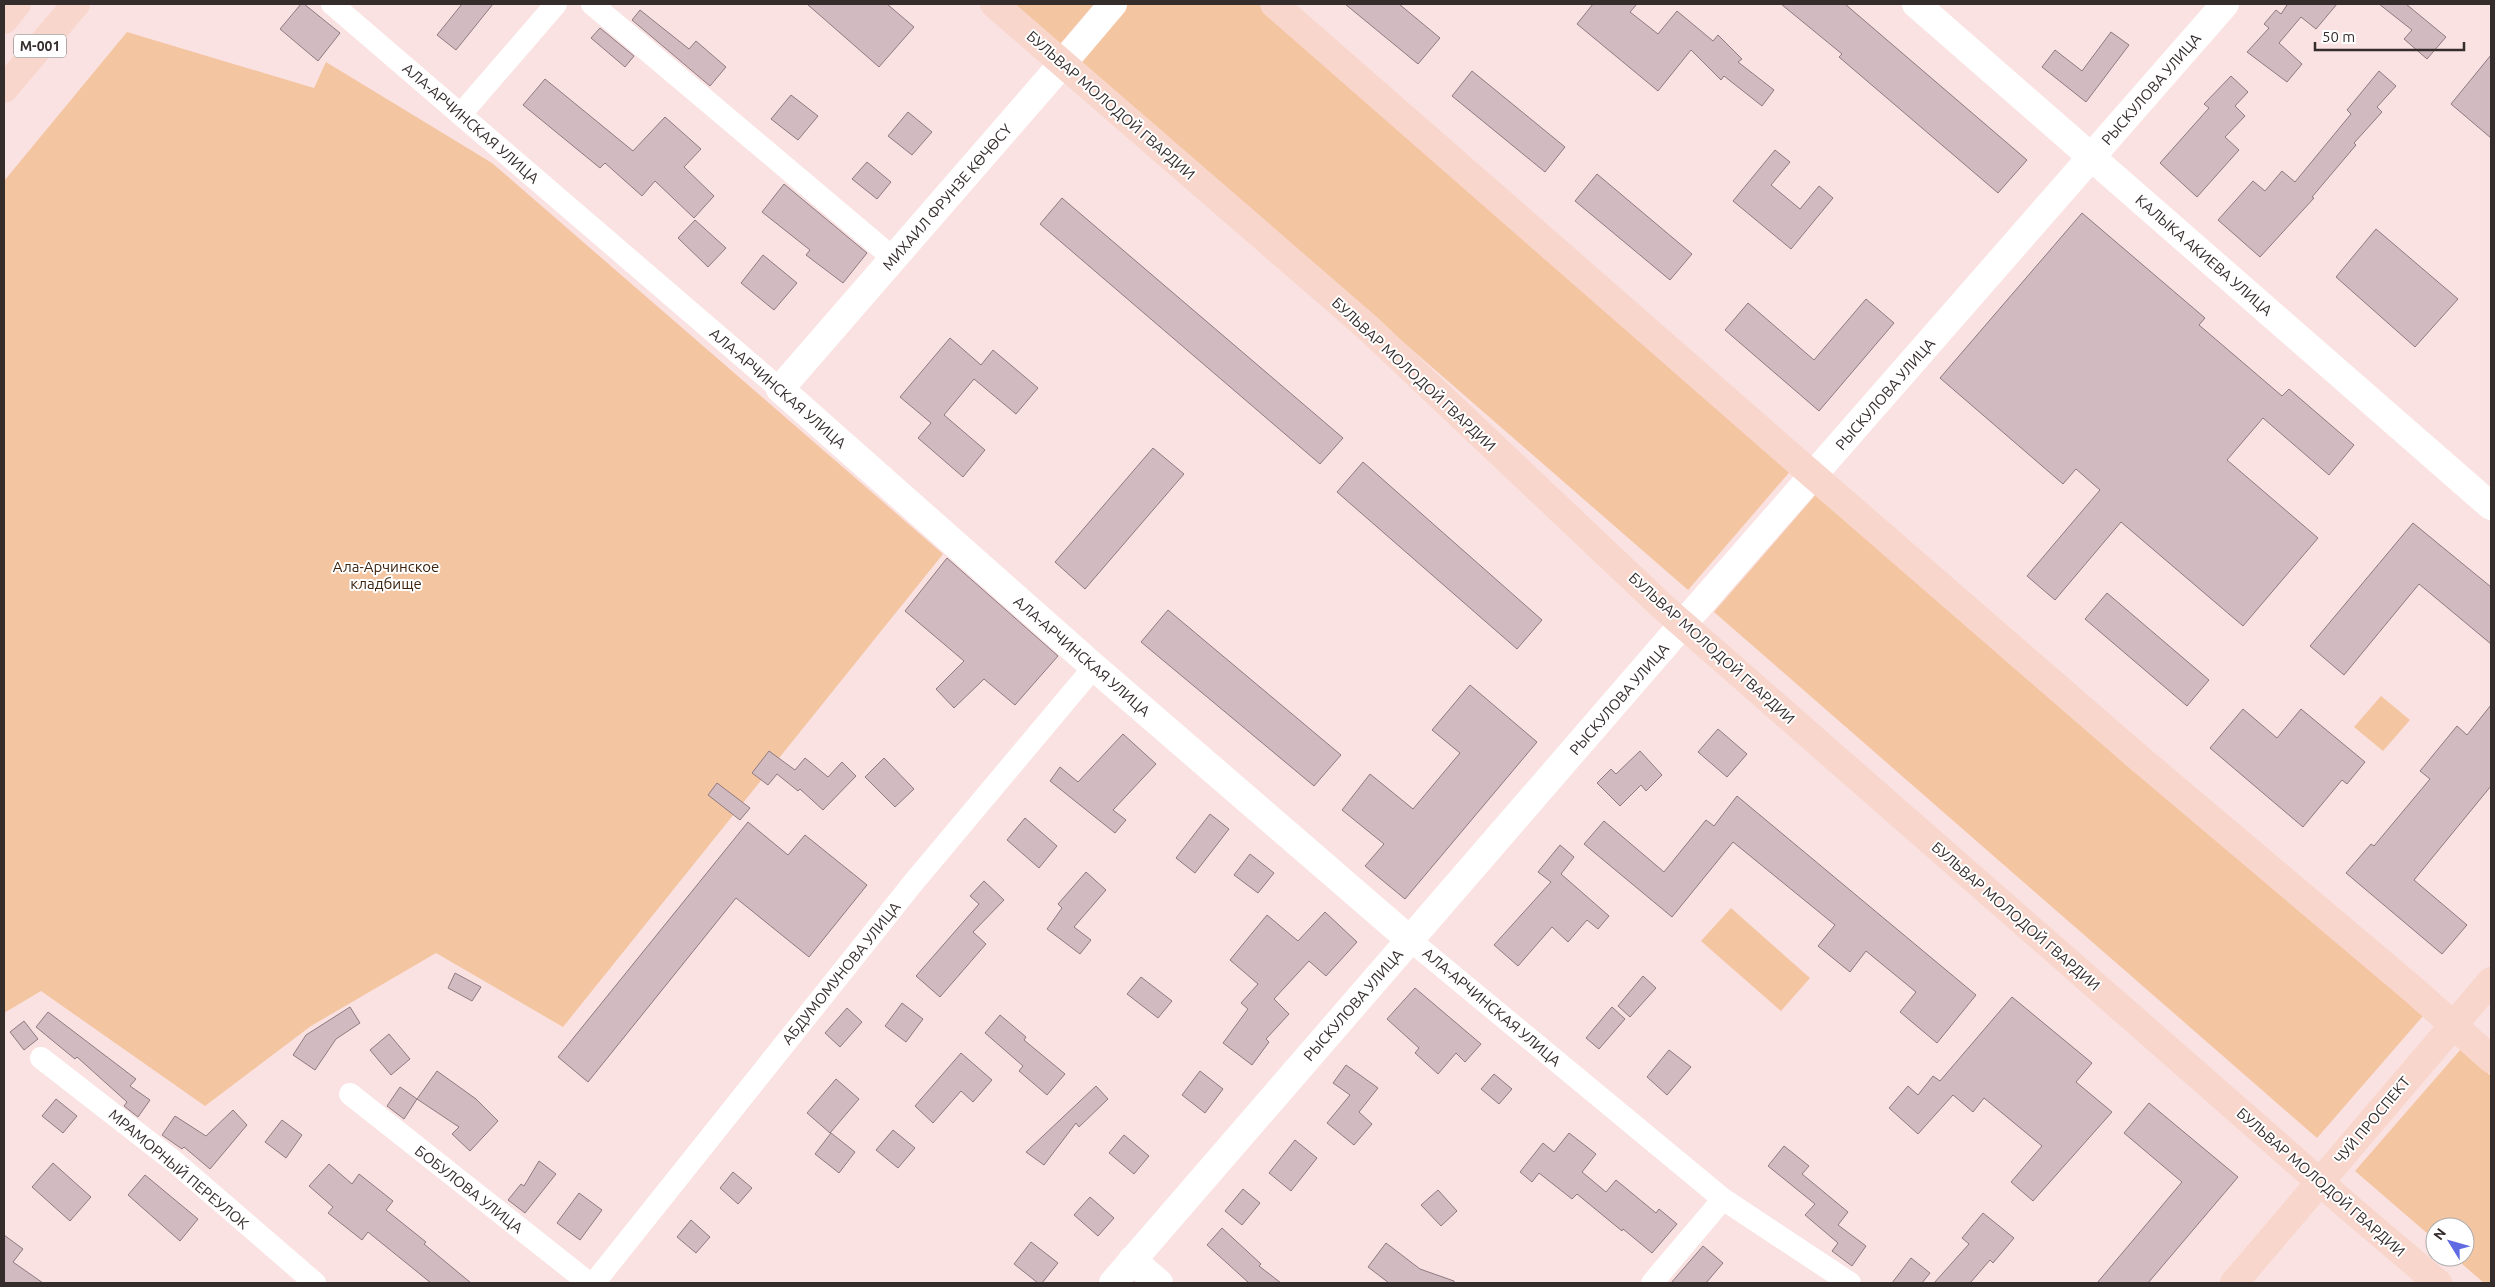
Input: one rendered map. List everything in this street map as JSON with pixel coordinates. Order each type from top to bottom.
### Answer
[{"type":"main road","name":"М-001","points":[[4,20],[17,4]]},
{"type":"main road","name":"М-001","points":[[4,89],[76,4]]},
{"type":"main road","name":"БУЛЬВАР МОЛОДОЙ ГВАРДИИ","points":[[994,4],[1366,326],[1683,624],[2320,1182],[2438,1283]]},
{"type":"main road","points":[[1274,4],[1814,475],[2491,1059]]},
{"type":"main road","name":"ЧУЙ ПРОСПЕКТ","points":[[2234,1283],[2454,1026],[2491,980]]},
{"type":"street","name":"АЛА-АРЧИНСКАЯ УЛИЦА","points":[[332,4],[780,389],[1094,667],[1410,940],[1723,1199],[1850,1283]]},
{"type":"street","points":[[461,114],[556,4]]},
{"type":"street","points":[[592,4],[893,258]]},
{"type":"street","name":"МИХАИЛ ФРУНЗЕ КӨЧӨСҮ","points":[[780,389],[1113,4]]},
{"type":"street","name":"КАЛЫКА АКИЕВА УЛИЦА","points":[[1916,4],[2491,506]]},
{"type":"street","name":"РЫСКУЛОВА УЛИЦА","points":[[1113,1283],[1683,624],[2224,4]]},
{"type":"street","name":"АБДУМОМУНОВА УЛИЦА","points":[[594,1283],[913,883],[1094,667]]},
{"type":"street","name":"МРАМОРНЫЙ ПЕРЕУЛОК","points":[[41,1058],[176,1164],[315,1283]]},
{"type":"street","name":"БОБУЛОВА УЛИЦА","points":[[350,1094],[589,1283]]},
{"type":"street","points":[[1652,1283],[1723,1199]]},
{"type":"street","points":[[1132,1260],[1159,1283]]},
{"type":"green space","points":[[1014,4],[1094,4],[1060,44]]},
{"type":"green space","points":[[1128,4],[1260,4],[1793,468],[1688,590],[1079,60]]},
{"type":"green space","name":"Ала-Арчинское кладбище","points":[[127,32],[314,88],[326,62],[492,163],[943,554],[563,1027],[436,953],[311,1026],[205,1106],[41,991],[4,1013],[4,181]]},
{"type":"green space","points":[[1819,491],[2423,1016],[2317,1138],[1714,612]]},
{"type":"green space","points":[[2381,696],[2410,720],[2383,751],[2354,727]]},
{"type":"green space","points":[[1731,908],[1810,978],[1781,1011],[1701,941]]},
{"type":"green space","points":[[2461,1049],[2491,1076],[2491,1283],[2484,1283],[2466,1267],[2475,1267],[2475,1217],[2425,1217],[2425,1231],[2355,1171]]},
{"type":"building","points":[[301,4],[304,4],[340,33],[318,61],[280,29]]},
{"type":"building","points":[[462,4],[493,4],[456,50],[437,35]]},
{"type":"building","points":[[807,4],[887,4],[914,27],[879,67]]},
{"type":"building","points":[[1345,4],[1399,4],[1440,38],[1418,64]]},
{"type":"building","points":[[1593,4],[1637,4],[1630,12],[1658,34],[1677,11],[1713,41],[1718,35],[1742,59],[1738,62],[1774,90],[1762,106],[1724,76],[1721,80],[1691,50],[1658,91],[1577,24]]},
{"type":"building","points":[[1781,4],[1845,4],[2027,160],[1998,193],[1839,57],[1842,54]]},
{"type":"building","points":[[2285,4],[2337,4],[2316,29],[2301,17],[2279,43],[2302,64],[2287,82],[2247,52],[2269,28],[2264,24],[2276,10],[2281,14],[2287,5]]},
{"type":"building","points":[[2379,4],[2406,4],[2446,37],[2427,59],[2404,39],[2412,30]]},
{"type":"building","points":[[640,10],[689,49],[696,41],[726,67],[710,86],[632,20]]},
{"type":"building","points":[[600,28],[634,56],[625,67],[591,38]]},
{"type":"building","points":[[2111,32],[2129,45],[2086,102],[2042,67],[2055,50],[2082,71]]},
{"type":"building","points":[[2491,55],[2491,138],[2451,104]]},
{"type":"building","points":[[1472,71],[1565,147],[1545,172],[1452,96]]},
{"type":"building","points":[[2379,71],[2396,86],[2377,107],[2382,112],[2354,143],[2356,145],[2312,197],[2314,198],[2260,257],[2218,220],[2253,181],[2265,191],[2282,171],[2295,182],[2351,114],[2347,110]]},
{"type":"building","points":[[2231,76],[2248,92],[2235,106],[2245,116],[2225,137],[2239,150],[2197,197],[2160,163],[2209,108],[2204,104]]},
{"type":"building","points":[[545,79],[633,151],[665,117],[701,149],[684,167],[714,196],[694,218],[655,181],[642,196],[605,163],[600,168],[523,105]]},
{"type":"building","points":[[791,95],[818,116],[798,140],[771,119]]},
{"type":"building","points":[[908,112],[932,132],[912,155],[888,136]]},
{"type":"building","points":[[1775,150],[1790,162],[1771,185],[1800,209],[1819,186],[1833,198],[1791,249],[1733,201]]},
{"type":"building","points":[[867,162],[891,182],[877,199],[852,179]]},
{"type":"building","points":[[1597,174],[1692,254],[1670,280],[1575,201]]},
{"type":"building","points":[[784,184],[867,253],[843,283],[806,255],[810,250],[762,212]]},
{"type":"building","points":[[1062,198],[1343,438],[1320,464],[1040,224]]},
{"type":"building","points":[[2082,213],[2205,318],[2199,325],[2282,396],[2289,389],[2354,445],[2329,475],[2263,418],[2227,460],[2318,538],[2243,626],[2121,522],[2055,600],[2027,576],[2100,490],[2076,469],[2063,484],[1940,378]]},
{"type":"building","points":[[695,220],[726,248],[708,267],[678,238]]},
{"type":"building","points":[[2376,229],[2458,299],[2415,347],[2336,277]]},
{"type":"building","points":[[763,255],[797,283],[774,310],[741,283]]},
{"type":"building","points":[[1866,299],[1894,323],[1819,411],[1725,330],[1748,303],[1814,360]]},
{"type":"building","points":[[950,338],[981,365],[993,350],[1038,388],[1016,414],[974,379],[944,415],[985,450],[963,477],[918,438],[931,423],[900,397]]},
{"type":"building","points":[[1153,448],[1184,474],[1085,589],[1055,562]]},
{"type":"building","points":[[1363,462],[1542,620],[1517,649],[1337,492]]},
{"type":"building","points":[[2413,523],[2491,587],[2491,644],[2419,584],[2344,675],[2310,646]]},
{"type":"building","points":[[947,558],[1058,656],[1015,705],[984,679],[954,708],[936,689],[964,661],[905,611]]},
{"type":"building","points":[[2107,593],[2209,680],[2187,706],[2085,619]]},
{"type":"building","points":[[1168,610],[1341,755],[1314,786],[1141,642]]},
{"type":"building","points":[[1470,685],[1537,742],[1405,899],[1365,866],[1384,844],[1342,810],[1370,774],[1413,809],[1460,753],[1432,730]]},
{"type":"building","points":[[2491,705],[2491,786],[2414,880],[2467,925],[2442,954],[2346,873],[2371,844],[2374,846],[2430,779],[2420,771],[2457,726],[2467,735]]},
{"type":"building","points":[[2243,709],[2277,738],[2301,709],[2365,762],[2347,784],[2342,780],[2303,827],[2210,748]]},
{"type":"building","points":[[1718,729],[1747,754],[1727,777],[1698,752]]},
{"type":"building","points":[[1123,734],[1156,764],[1113,810],[1126,820],[1115,833],[1050,781],[1060,767],[1078,782]]},
{"type":"building","points":[[769,751],[795,770],[805,758],[828,777],[842,762],[856,776],[823,810],[800,789],[798,791],[777,774],[768,785],[752,773]]},
{"type":"building","points":[[1640,751],[1662,775],[1646,791],[1641,785],[1620,806],[1597,783],[1611,769],[1616,774]]},
{"type":"building","points":[[884,758],[914,789],[895,807],[865,777]]},
{"type":"building","points":[[717,783],[750,808],[740,820],[708,795]]},
{"type":"building","points":[[1737,796],[1976,995],[1937,1043],[1900,1012],[1916,992],[1866,951],[1850,972],[1818,946],[1835,925],[1733,842],[1672,917],[1584,844],[1604,821],[1664,872],[1706,820],[1714,826]]},
{"type":"building","points":[[1210,814],[1229,829],[1195,873],[1176,858]]},
{"type":"building","points":[[1025,818],[1057,846],[1039,868],[1007,840]]},
{"type":"building","points":[[748,822],[788,855],[805,835],[867,885],[809,957],[736,898],[588,1082],[558,1057]]},
{"type":"building","points":[[1560,845],[1574,857],[1561,874],[1609,916],[1598,929],[1587,920],[1568,942],[1552,927],[1518,966],[1494,945],[1551,882],[1538,872]]},
{"type":"building","points":[[1250,854],[1274,873],[1258,893],[1234,875]]},
{"type":"building","points":[[1086,872],[1106,890],[1074,927],[1091,940],[1080,954],[1047,929],[1062,908],[1058,904]]},
{"type":"building","points":[[984,881],[1004,900],[973,932],[986,944],[940,997],[916,976],[979,904],[970,896]]},
{"type":"building","points":[[1325,912],[1357,942],[1326,976],[1309,961],[1274,999],[1289,1014],[1266,1039],[1269,1042],[1252,1065],[1223,1043],[1248,1009],[1241,1003],[1258,984],[1230,960],[1267,915],[1298,941]]},
{"type":"building","points":[[455,973],[481,987],[472,1001],[448,988]]},
{"type":"building","points":[[1643,976],[1656,988],[1630,1017],[1618,1006]]},
{"type":"building","points":[[1141,977],[1172,1001],[1158,1018],[1127,994]]},
{"type":"building","points":[[1415,988],[1481,1044],[1465,1062],[1456,1053],[1438,1074],[1415,1053],[1419,1048],[1387,1019]]},
{"type":"building","points":[[2012,997],[2092,1063],[2076,1082],[2112,1112],[2033,1201],[2011,1182],[2042,1146],[1984,1098],[1973,1112],[1953,1095],[1918,1134],[1889,1108],[1908,1086],[1918,1095],[1933,1076],[1940,1081]]},
{"type":"building","points":[[902,1003],[923,1019],[906,1042],[885,1026]]},
{"type":"building","points":[[350,1007],[360,1023],[336,1039],[315,1070],[293,1055],[306,1035]]},
{"type":"building","points":[[1612,1007],[1625,1019],[1599,1049],[1586,1038]]},
{"type":"building","points":[[847,1008],[862,1022],[840,1047],[825,1033]]},
{"type":"building","points":[[48,1012],[136,1079],[130,1086],[150,1100],[138,1117],[124,1106],[127,1102],[77,1057],[75,1059],[36,1027]]},
{"type":"building","points":[[1000,1015],[1026,1037],[1024,1040],[1065,1074],[1047,1095],[1019,1071],[1023,1066],[985,1033]]},
{"type":"building","points":[[24,1021],[38,1039],[24,1050],[10,1032]]},
{"type":"building","points":[[389,1034],[410,1059],[391,1075],[370,1050]]},
{"type":"building","points":[[1669,1050],[1691,1067],[1667,1095],[1647,1077]]},
{"type":"building","points":[[961,1053],[992,1080],[973,1102],[961,1091],[933,1123],[915,1106]]},
{"type":"building","points":[[1346,1065],[1378,1088],[1359,1112],[1372,1124],[1354,1145],[1327,1123],[1350,1095],[1333,1083]]},
{"type":"building","points":[[437,1071],[476,1099],[498,1121],[470,1151],[452,1134],[459,1127],[417,1099]]},
{"type":"building","points":[[1200,1071],[1223,1089],[1205,1113],[1182,1095]]},
{"type":"building","points":[[1494,1074],[1512,1089],[1499,1104],[1481,1089]]},
{"type":"building","points":[[836,1079],[859,1099],[830,1133],[807,1113]]},
{"type":"building","points":[[1096,1086],[1108,1099],[1079,1127],[1076,1123],[1044,1165],[1026,1152]]},
{"type":"building","points":[[400,1087],[417,1099],[404,1119],[387,1106]]},
{"type":"building","points":[[56,1099],[77,1116],[63,1133],[42,1116]]},
{"type":"building","points":[[2149,1103],[2238,1177],[2148,1283],[2097,1283],[2182,1182],[2124,1133]]},
{"type":"building","points":[[233,1110],[247,1125],[210,1169],[184,1147],[182,1149],[162,1135],[175,1116],[206,1136]]},
{"type":"building","points":[[282,1120],[302,1135],[286,1158],[265,1142]]},
{"type":"building","points":[[893,1130],[915,1148],[898,1168],[876,1150]]},
{"type":"building","points":[[831,1133],[855,1152],[839,1173],[815,1154]]},
{"type":"building","points":[[1569,1133],[1596,1154],[1582,1172],[1606,1192],[1616,1180],[1656,1213],[1659,1209],[1677,1224],[1652,1253],[1577,1194],[1572,1199],[1539,1173],[1532,1182],[1520,1172],[1543,1143],[1554,1152]]},
{"type":"building","points":[[1124,1135],[1149,1156],[1134,1174],[1109,1153]]},
{"type":"building","points":[[1295,1140],[1317,1158],[1291,1191],[1269,1173]]},
{"type":"building","points":[[1784,1146],[1809,1166],[1802,1174],[1848,1212],[1838,1225],[1866,1246],[1852,1266],[1832,1251],[1838,1243],[1805,1215],[1815,1204],[1768,1166]]},
{"type":"building","points":[[539,1161],[556,1174],[525,1213],[508,1200],[521,1184],[524,1186]]},
{"type":"building","points":[[53,1163],[91,1197],[70,1221],[32,1187]]},
{"type":"building","points":[[329,1164],[352,1184],[359,1174],[393,1201],[386,1210],[426,1242],[424,1244],[471,1283],[431,1283],[368,1232],[362,1240],[328,1213],[333,1207],[309,1186]]},
{"type":"building","points":[[733,1172],[752,1188],[738,1204],[720,1188]]},
{"type":"building","points":[[145,1175],[198,1219],[180,1241],[128,1195]]},
{"type":"building","points":[[1243,1189],[1260,1203],[1242,1225],[1225,1211]]},
{"type":"building","points":[[1438,1190],[1457,1211],[1441,1226],[1421,1205]]},
{"type":"building","points":[[579,1193],[602,1210],[580,1240],[557,1223]]},
{"type":"building","points":[[1090,1197],[1114,1218],[1098,1236],[1074,1215]]},
{"type":"building","points":[[1983,1213],[2014,1238],[1993,1263],[1990,1260],[1970,1283],[1934,1283],[1969,1244],[1962,1238]]},
{"type":"building","points":[[691,1220],[710,1237],[696,1253],[677,1237]]},
{"type":"building","points":[[1222,1228],[1261,1264],[1259,1266],[1281,1283],[1249,1283],[1207,1245]]},
{"type":"building","points":[[4,1235],[23,1249],[13,1262],[43,1283],[4,1283]]},
{"type":"building","points":[[1031,1242],[1058,1263],[1042,1283],[1038,1283],[1014,1264]]},
{"type":"building","points":[[1386,1243],[1420,1269],[1454,1281],[1454,1283],[1389,1283],[1368,1267]]},
{"type":"building","points":[[1703,1246],[1723,1263],[1706,1283],[1671,1283]]},
{"type":"building","points":[[1911,1258],[1930,1273],[1922,1283],[1892,1283]]}]
